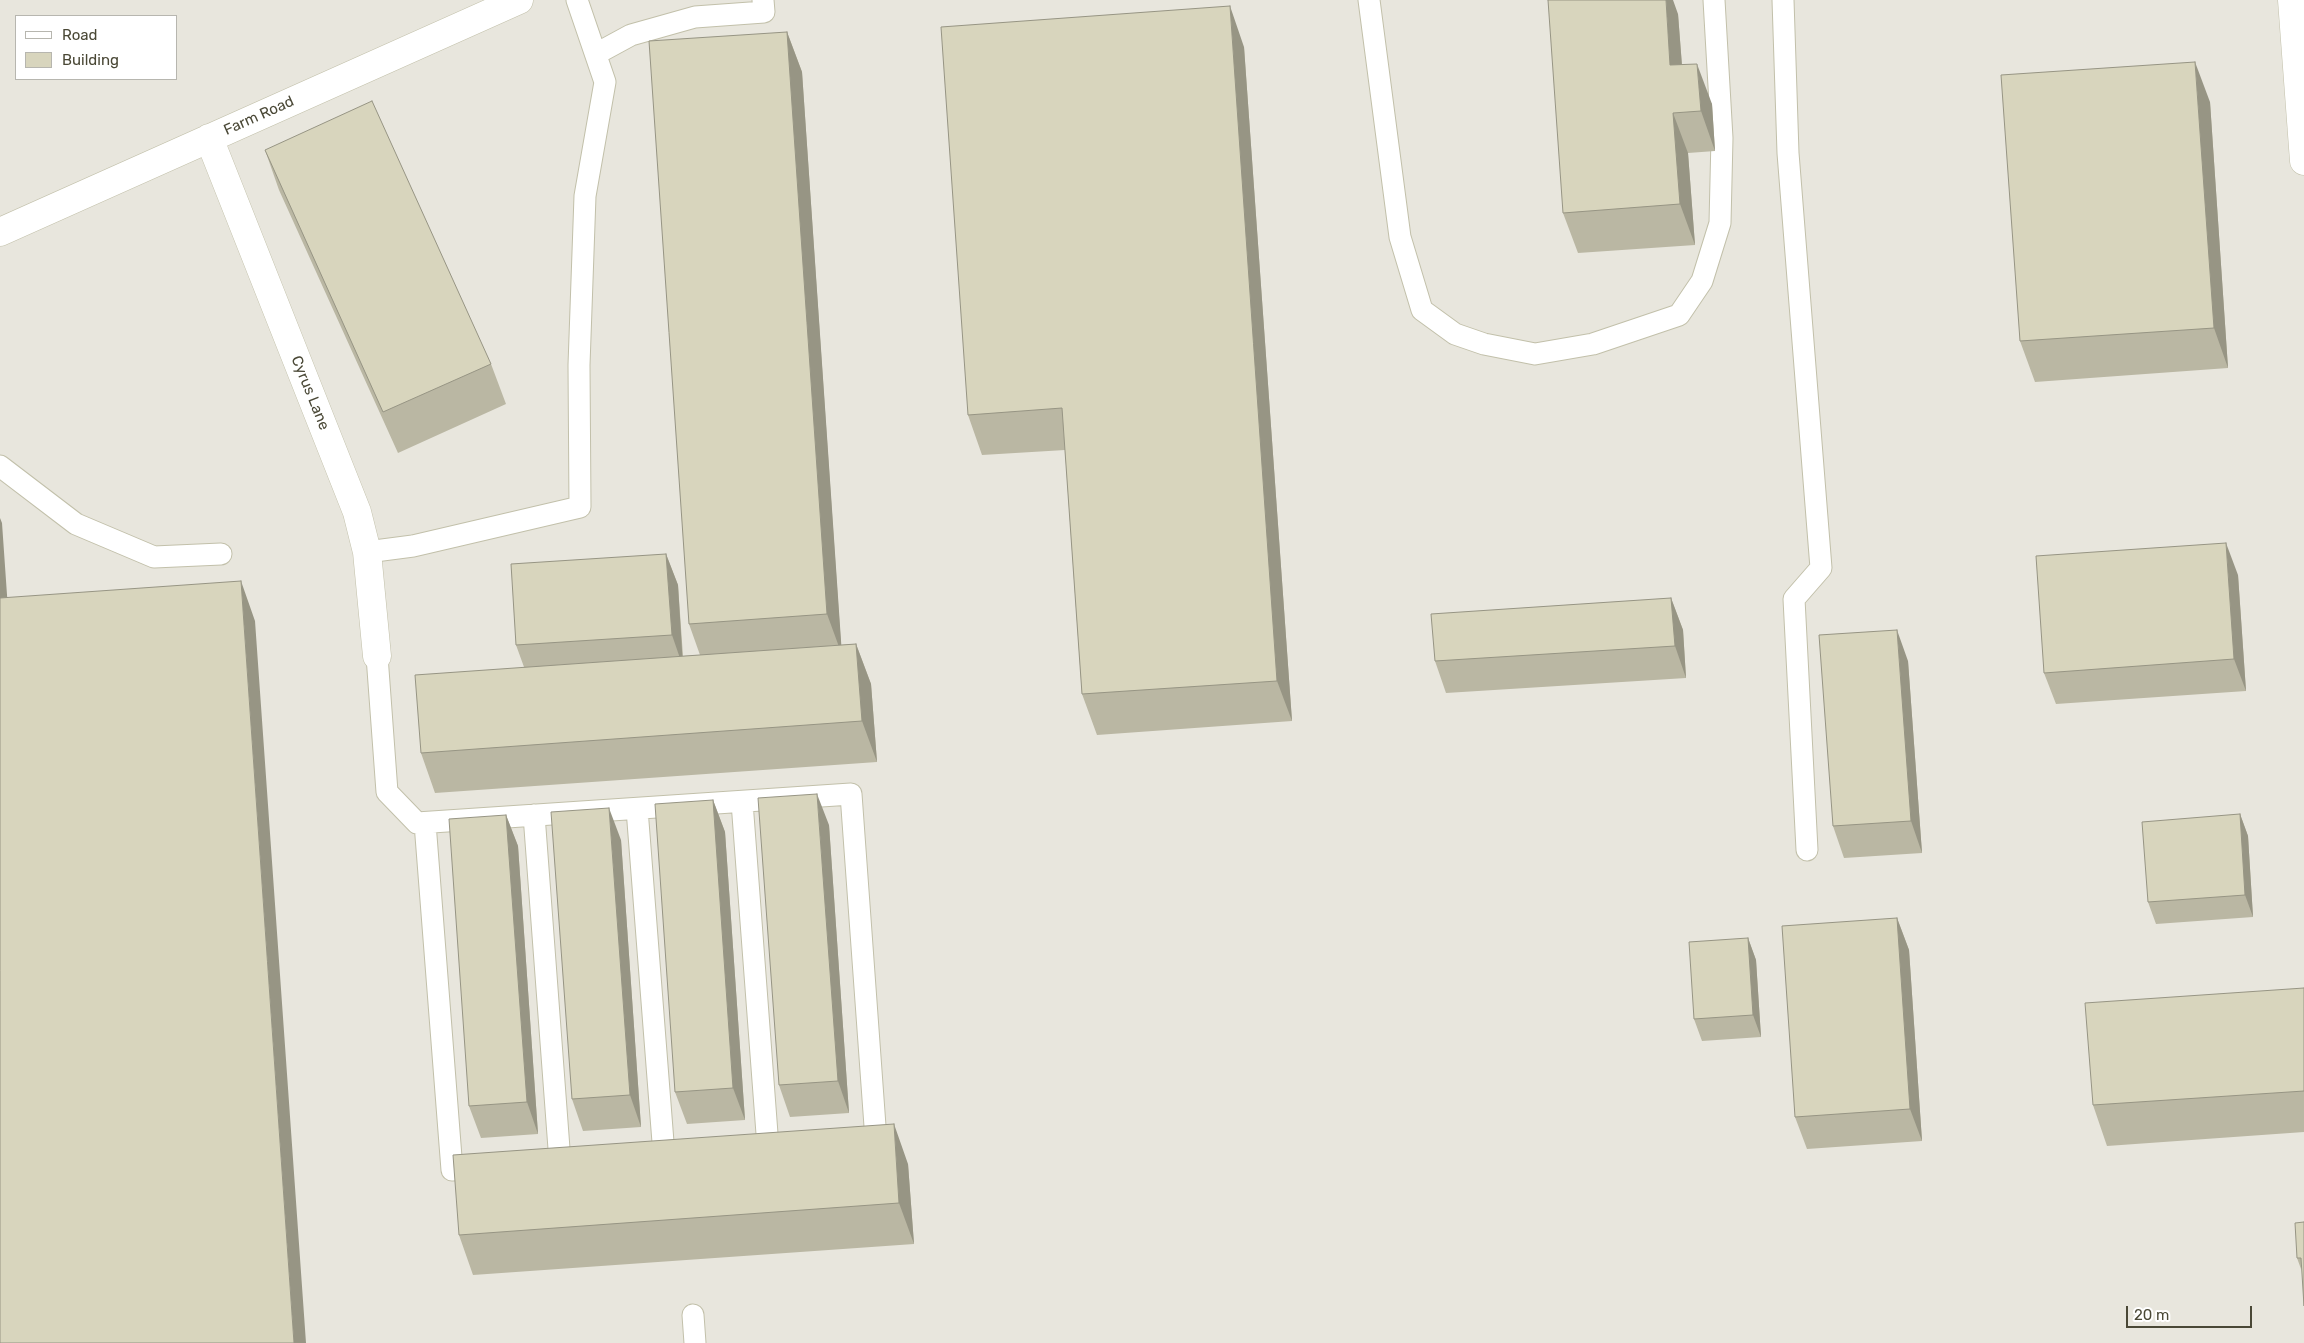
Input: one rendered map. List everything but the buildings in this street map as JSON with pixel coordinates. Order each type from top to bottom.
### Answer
[{"type":"street","name":"Farm Road","points":[[0,232],[519,0]]},
{"type":"street","points":[[2292,0],[2304,160]]},
{"type":"street","name":"Cyrus Lane","points":[[209,138],[357,512],[367,552],[377,656]]},
{"type":"lane","points":[[367,552],[413,546],[580,507],[579,365],[585,196],[606,82],[577,0]]},
{"type":"lane","points":[[596,54],[631,35],[695,16],[764,12],[763,0]]},
{"type":"lane","points":[[1369,0],[1400,237],[1422,310],[1455,334],[1484,344],[1535,354],[1593,344],[1679,315],[1702,281],[1720,224],[1722,138],[1714,0]]},
{"type":"lane","points":[[1782,0],[1788,154],[1822,568],[1794,599],[1807,850]]},
{"type":"lane","points":[[0,466],[76,524],[154,558],[221,554]]},
{"type":"lane","points":[[377,656],[387,792],[417,823],[850,794],[876,1140],[847,1142]]},
{"type":"lane","points":[[742,802],[768,1147]]},
{"type":"lane","points":[[636,809],[664,1155]]},
{"type":"lane","points":[[534,815],[560,1162]]},
{"type":"lane","points":[[425,823],[452,1170],[501,1166]]},
{"type":"lane","points":[[693,1315],[695,1343]]},
{"type":"shaded area","points":[[0,0],[2304,0],[2304,1343],[0,1343]]}]
